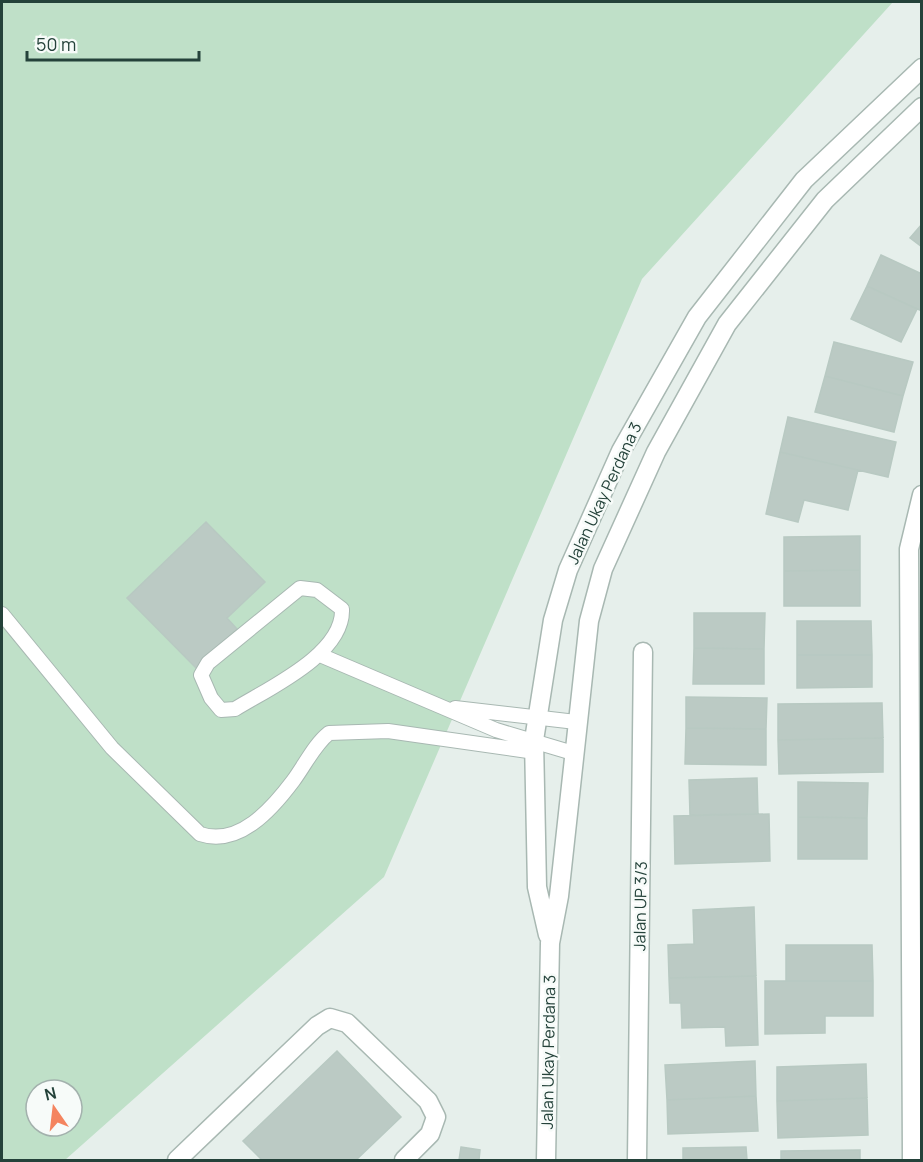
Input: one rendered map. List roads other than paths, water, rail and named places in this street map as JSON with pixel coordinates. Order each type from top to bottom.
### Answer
[{"type":"street","name":"Jalan Ukay Perdana 3","points":[[550,943],[537,886],[535,746],[553,620],[568,570],[621,451],[697,317],[804,180],[921,68]]},
{"type":"street","name":"Jalan Ukay Perdana 3","points":[[546,1161],[550,943],[560,896],[576,722],[589,621],[603,569],[656,452],[727,324],[825,200],[921,106]]},
{"type":"street","points":[[912,1161],[909,549],[921,495]]},
{"type":"street","name":"Jalan UP 3/3","points":[[637,1161],[643,652]]},
{"type":"street","points":[[177,1161],[317,1026],[330,1018],[347,1023],[428,1101],[436,1117],[430,1134],[404,1161]]},
{"type":"lane","points":[[300,588],[317,590],[342,609],[343,622],[320,655],[235,710],[220,710],[211,698],[201,675],[208,663],[300,588]]},
{"type":"lane","points":[[2,614],[112,748],[200,834],[210,838],[223,837],[247,829],[291,783],[329,733],[388,730],[535,746],[573,753]]},
{"type":"lane","points":[[320,655],[535,746]]},
{"type":"lane","points":[[432,704],[576,722]]}]
